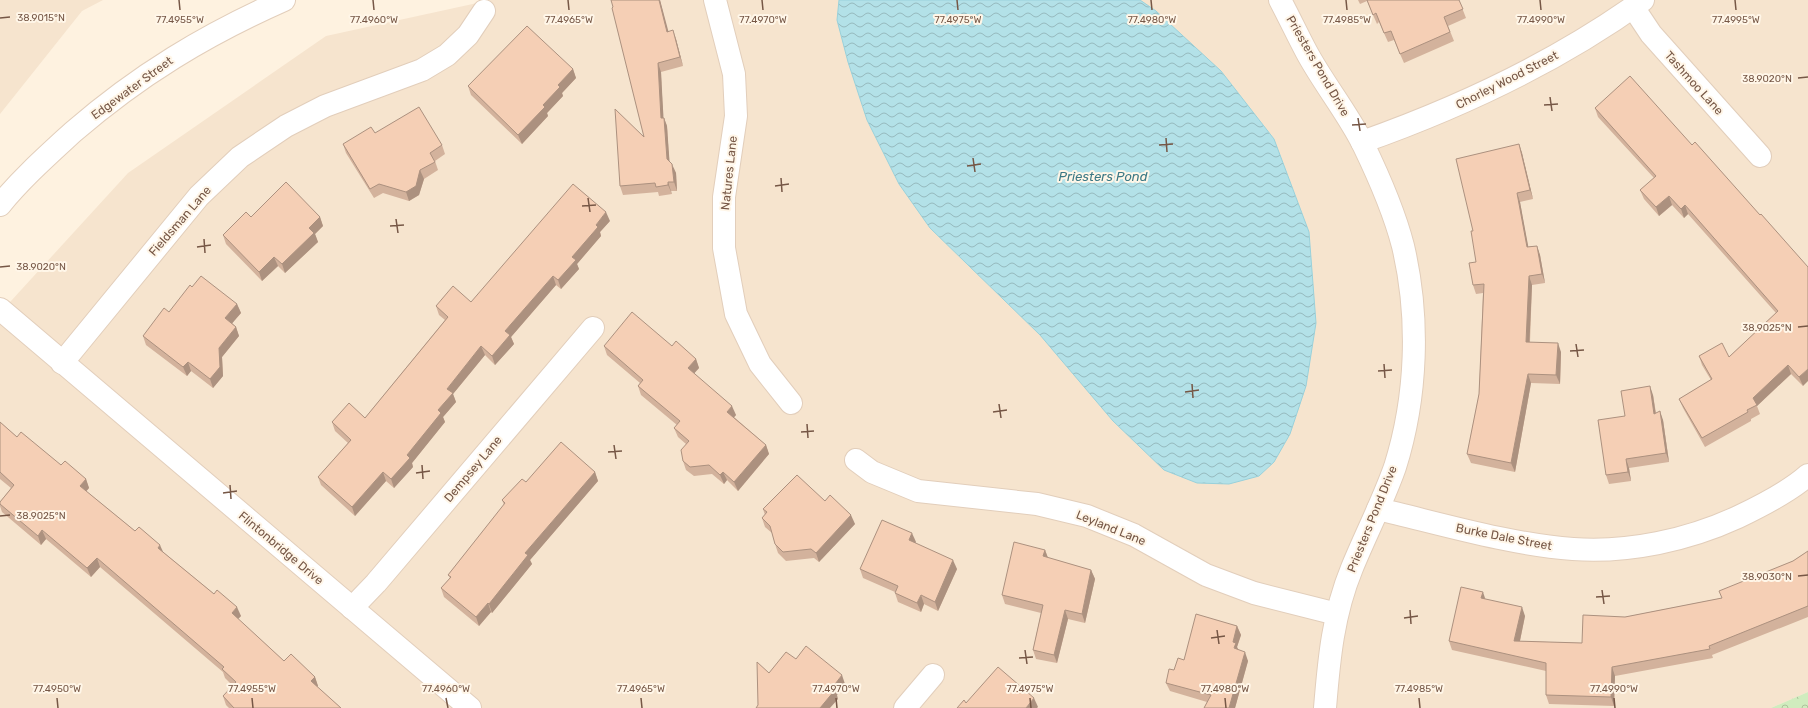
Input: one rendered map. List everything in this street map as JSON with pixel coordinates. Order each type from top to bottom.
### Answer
[{"type":"street","name":"Edgewater Street","points":[[0,205],[53,150],[110,101],[171,58],[238,20],[284,0]]},
{"type":"street","name":"Natures Lane","points":[[715,0],[734,74],[736,116],[724,197],[724,248],[736,314],[760,364],[791,403]]},
{"type":"street","name":"Priesters Pond Drive","points":[[1280,0],[1306,51],[1362,142],[1385,190],[1403,246],[1412,301],[1414,355],[1409,410],[1395,466],[1378,509],[1351,569],[1337,614],[1330,648],[1325,708]]},
{"type":"street","name":"Chorley Wood Street","points":[[1362,142],[1419,122],[1495,88],[1565,50],[1638,4]]},
{"type":"street","name":"Tashmoo Lane","points":[[1638,4],[1651,34],[1760,156]]},
{"type":"street","name":"Fieldsman Lane","points":[[62,363],[199,196],[240,158],[286,126],[325,106],[422,70],[447,55],[468,35],[484,11]]},
{"type":"street","name":"Flintonbridge Drive","points":[[0,309],[470,708]]},
{"type":"street","name":"Dempsey Lane","points":[[352,608],[381,577],[593,328]]},
{"type":"street","name":"Leyland Lane","points":[[856,460],[872,472],[918,491],[1037,504],[1087,516],[1134,534],[1206,575],[1254,593],[1337,614]]},
{"type":"street","name":"Burke Dale Street","points":[[1378,509],[1524,543],[1574,549],[1619,548],[1668,541],[1717,526],[1761,506],[1808,475]]},
{"type":"street","points":[[905,708],[934,675]]},
{"type":"shaded area","points":[[0,0],[103,0],[82,11],[0,114]]},
{"type":"shaded area","points":[[491,0],[1808,0],[1808,692],[1771,708],[0,708],[0,313],[128,173],[326,36]]},
{"type":"green space","points":[[1808,692],[1808,708],[1771,708]]},
{"type":"water","name":"Priesters Pond","points":[[839,0],[1140,0],[1156,11],[1221,71],[1274,139],[1309,232],[1316,323],[1306,386],[1290,434],[1274,462],[1259,476],[1229,484],[1197,483],[1164,470],[1113,421],[1040,335],[930,228],[899,184],[867,120],[848,62],[837,20]]},
{"type":"building","points":[[611,0],[659,0],[667,32],[673,30],[680,57],[658,63],[661,118],[664,118],[667,159],[672,164],[674,182],[668,182],[668,185],[656,187],[655,183],[620,186],[615,109],[644,137]]},
{"type":"building","points":[[1367,0],[1459,0],[1463,9],[1444,17],[1450,32],[1400,54],[1391,31],[1384,33],[1376,13],[1373,15]]},
{"type":"building","points":[[527,26],[573,69],[558,85],[560,87],[543,105],[545,107],[518,135],[468,86]]},
{"type":"building","points":[[1630,76],[1692,145],[1695,142],[1808,267],[1808,369],[1799,377],[1788,365],[1753,398],[1757,405],[1747,410],[1748,412],[1702,438],[1679,399],[1712,379],[1699,356],[1722,343],[1729,357],[1778,311],[1685,205],[1681,209],[1669,196],[1656,207],[1640,190],[1656,176],[1595,108]]},
{"type":"building","points":[[419,107],[442,145],[430,153],[435,162],[420,170],[416,186],[406,192],[379,184],[370,189],[343,144],[371,127],[375,133]]},
{"type":"building","points":[[1519,144],[1530,190],[1517,193],[1527,247],[1537,246],[1542,274],[1529,276],[1526,342],[1558,343],[1556,375],[1528,374],[1511,463],[1467,454],[1479,394],[1484,284],[1473,285],[1469,263],[1476,262],[1471,231],[1473,231],[1456,159]]},
{"type":"building","points":[[286,182],[320,217],[309,228],[314,233],[282,264],[274,257],[259,272],[223,235],[246,212],[251,217]]},
{"type":"building","points":[[573,184],[606,212],[596,225],[598,227],[572,257],[576,260],[558,280],[553,276],[505,331],[510,335],[492,356],[481,346],[447,389],[453,393],[438,410],[441,413],[407,455],[410,458],[391,479],[383,472],[352,507],[318,477],[351,440],[332,422],[349,403],[365,418],[448,317],[436,306],[453,286],[471,302]]},
{"type":"building","points":[[201,276],[237,304],[225,318],[236,327],[219,348],[220,367],[210,379],[188,362],[183,367],[143,336],[164,308],[169,312],[190,285],[192,287]]},
{"type":"building","points":[[632,312],[672,346],[676,341],[696,359],[688,368],[732,406],[727,412],[766,445],[734,482],[723,472],[720,475],[709,465],[690,467],[683,461],[681,450],[689,441],[674,428],[680,421],[638,386],[643,380],[604,346]]},
{"type":"building","points":[[1650,386],[1654,414],[1660,411],[1666,453],[1626,459],[1628,472],[1606,475],[1598,420],[1625,416],[1621,391]]},
{"type":"building","points":[[0,422],[17,437],[21,432],[61,465],[65,461],[86,479],[80,486],[135,531],[139,527],[160,545],[158,548],[214,594],[217,590],[237,607],[232,613],[284,661],[291,654],[315,677],[311,681],[341,708],[234,708],[223,696],[236,682],[222,669],[224,667],[97,558],[87,568],[42,530],[38,536],[0,504],[14,485],[0,472]]},
{"type":"building","points":[[561,442],[595,472],[525,553],[528,555],[489,604],[488,603],[476,617],[441,588],[451,577],[448,575],[505,503],[502,500],[522,479],[526,482]]},
{"type":"building","points":[[797,475],[825,501],[830,495],[851,515],[816,553],[811,549],[783,552],[775,544],[770,526],[762,518],[767,512],[763,509]]},
{"type":"building","points":[[882,520],[912,533],[909,540],[953,560],[935,602],[921,595],[917,603],[895,593],[898,586],[860,569]]},
{"type":"building","points":[[1014,542],[1045,550],[1043,556],[1091,570],[1082,614],[1065,610],[1054,655],[1033,650],[1043,605],[1002,595]]},
{"type":"building","points":[[1808,551],[1808,606],[1709,646],[1710,649],[1612,667],[1611,697],[1546,695],[1546,663],[1449,641],[1461,587],[1483,592],[1481,598],[1522,607],[1514,641],[1582,643],[1583,615],[1625,617],[1722,598],[1719,591],[1793,561]]},
{"type":"building","points":[[1196,614],[1237,626],[1233,642],[1236,643],[1234,648],[1245,652],[1229,708],[1204,708],[1211,695],[1166,683],[1169,669],[1174,670],[1178,658],[1184,660]]},
{"type":"building","points":[[806,646],[842,675],[832,688],[835,690],[820,708],[756,708],[758,705],[757,662],[769,673],[786,652],[796,659]]},
{"type":"building","points":[[998,667],[1034,698],[1026,708],[957,708],[964,700],[966,703]]}]
